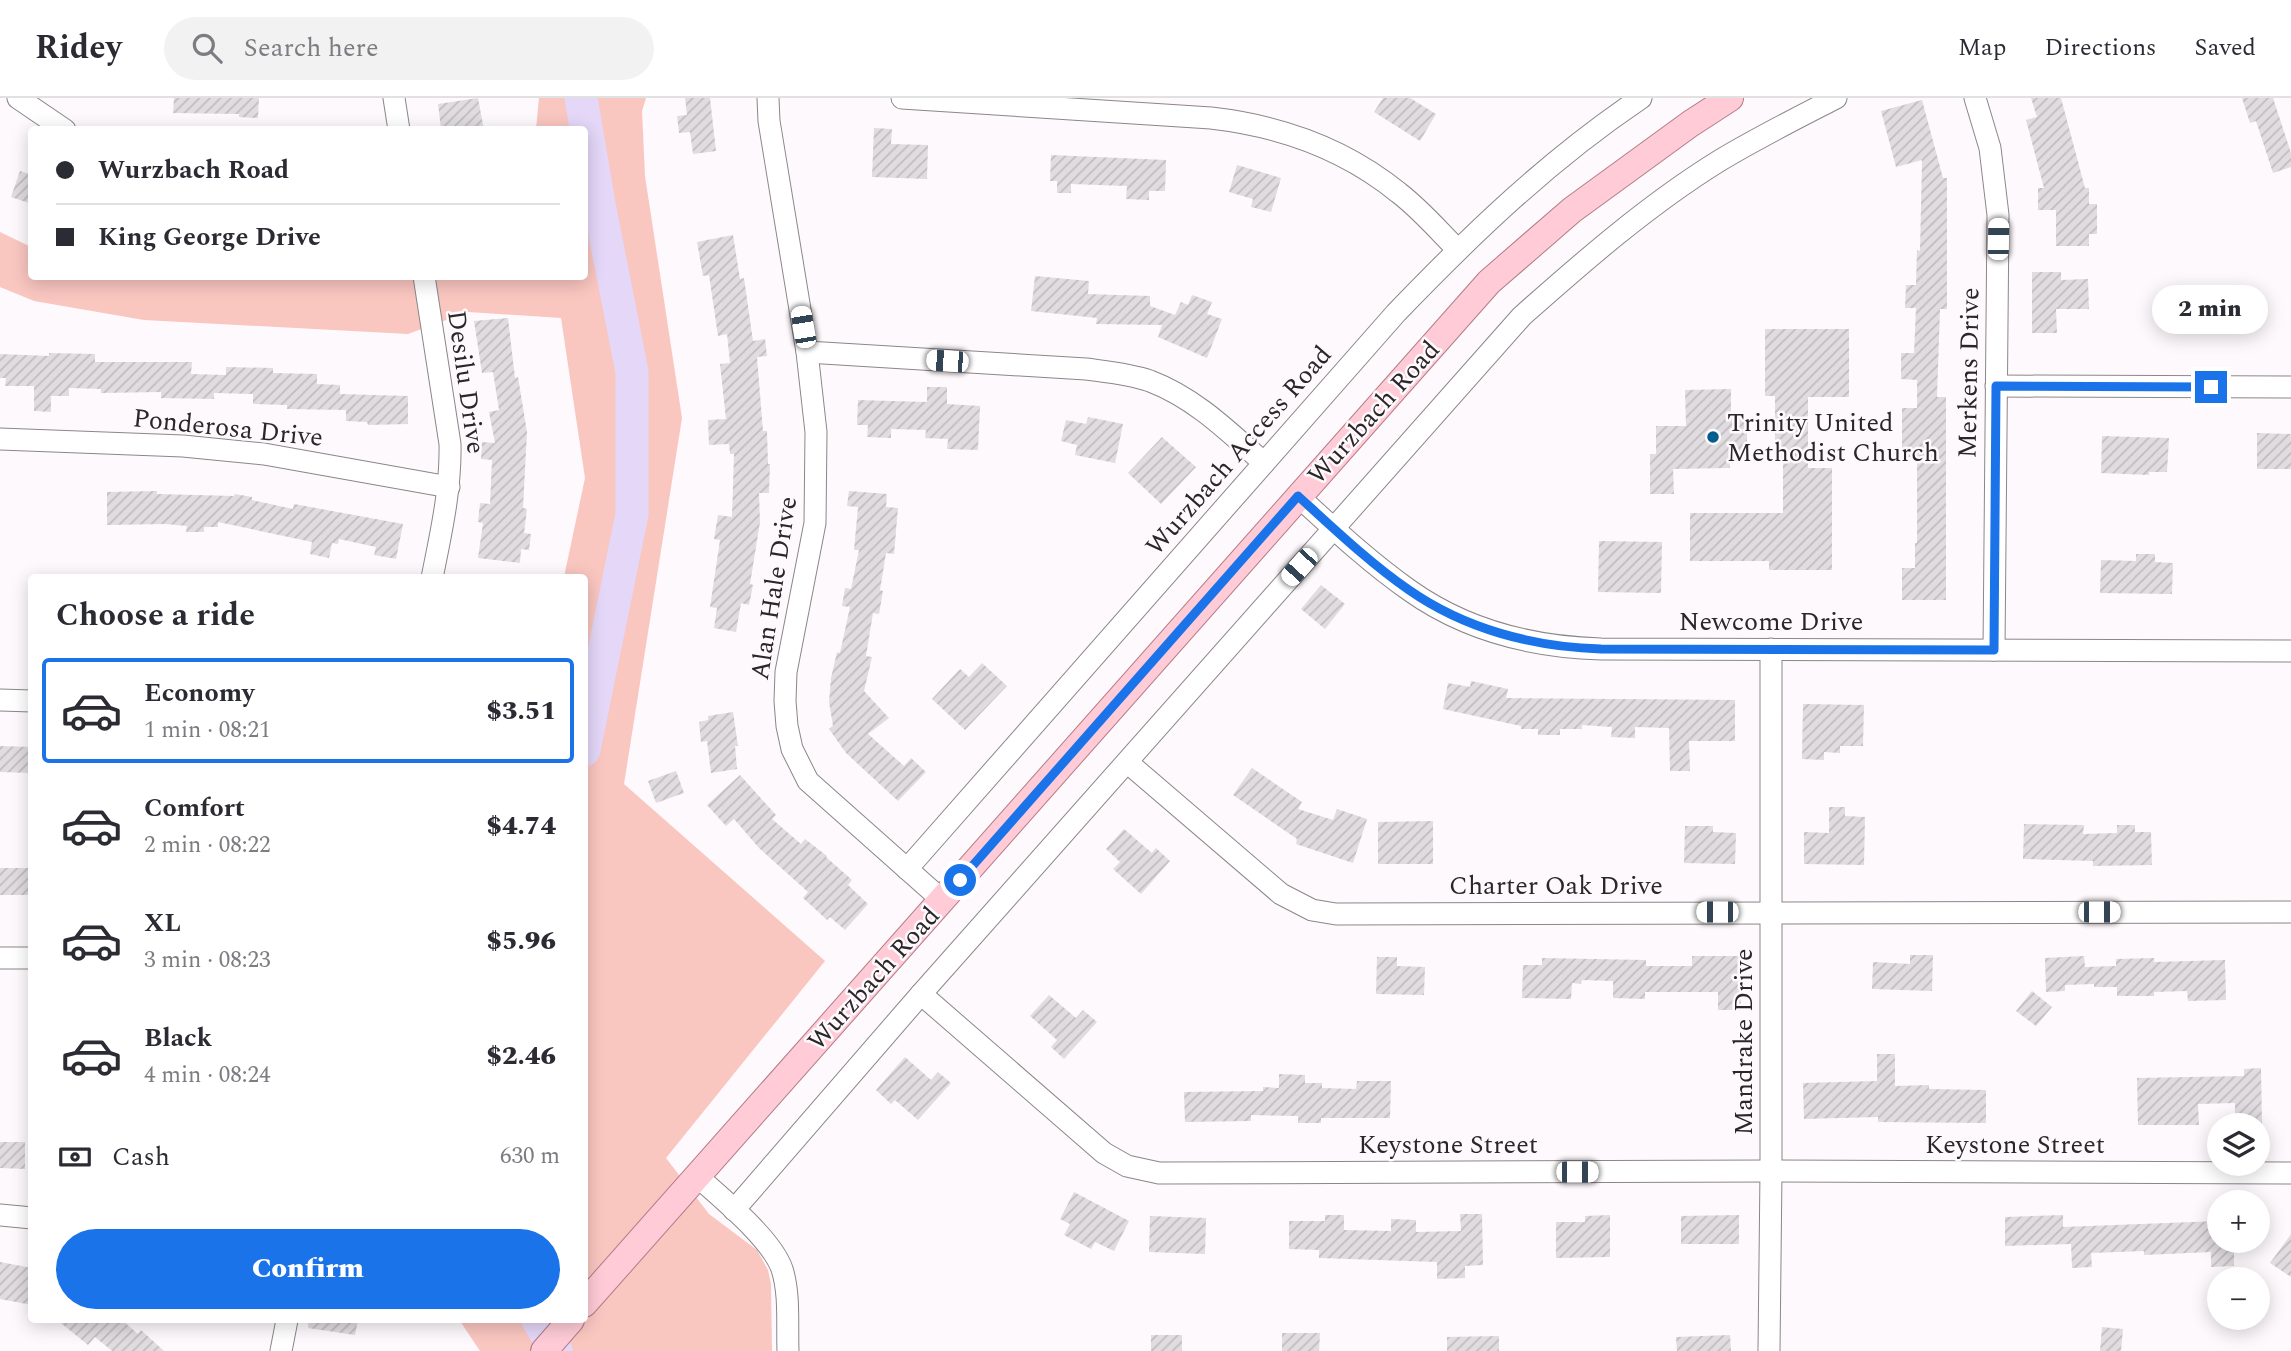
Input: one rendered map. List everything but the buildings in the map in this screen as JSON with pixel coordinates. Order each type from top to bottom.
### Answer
[{"type":"main road","name":"Wurzbach Road","points":[[588,1300],[1489,282],[1572,210],[1730,98]]},
{"type":"main road","points":[[544,1351],[568,1323]]},
{"type":"street","points":[[18,98],[59,126]]},
{"type":"street","points":[[394,98],[398,126]]},
{"type":"street","name":"Alan Hale Drive","points":[[768,98],[769,121],[807,352],[816,432],[815,523],[786,672],[787,726],[792,749],[808,782],[942,900]]},
{"type":"street","points":[[902,98],[1212,118],[1279,130],[1333,150],[1373,173],[1401,194],[1457,249]]},
{"type":"street","name":"Wurzbach Access Road","points":[[907,869],[1395,313],[1511,198],[1580,141],[1641,98]]},
{"type":"street","points":[[734,1210],[921,994],[1522,316],[1606,242],[1718,162],[1836,98]]},
{"type":"street","name":"Merkens Drive","points":[[1975,98],[1990,148],[1998,215],[1994,650]]},
{"type":"street","name":"Desilu Drive","points":[[425,280],[450,444],[449,487],[433,574]]},
{"type":"street","points":[[807,352],[1086,369],[1132,376],[1168,389],[1210,415],[1264,463]]},
{"type":"street","points":[[1996,386],[2291,387]]},
{"type":"street","name":"Ponderosa Drive","points":[[0,439],[183,446],[264,454],[449,487]]},
{"type":"street","name":"Newcome Drive","points":[[1298,496],[1408,590],[1460,618],[1504,635],[1538,644],[1573,648],[2291,650]]},
{"type":"street","name":"Mandrake Drive","points":[[1769,1351],[1771,649]]},
{"type":"street","points":[[0,700],[28,701]]},
{"type":"street","name":"Charter Oak Drive","points":[[1126,762],[1281,894],[1312,911],[1336,914],[2291,912]]},
{"type":"street","points":[[0,958],[28,958]]},
{"type":"street","name":"Keystone Street","points":[[921,994],[1104,1153],[1127,1166],[1159,1173],[2291,1173]]},
{"type":"street","points":[[697,1175],[772,1249],[782,1269],[787,1297],[788,1351]]},
{"type":"street","points":[[0,1215],[28,1218]]},
{"type":"street","points":[[281,1351],[286,1323]]},
{"type":"shaded area","points":[[539,98],[646,98],[642,111],[645,176],[682,418],[624,784],[825,961],[666,1158],[709,1214],[757,1250],[768,1270],[771,1284],[772,1351],[480,1351],[461,1323],[588,1323],[588,574],[565,574],[585,478],[561,318],[468,312],[408,334],[144,320],[34,301],[0,287],[0,232],[28,246],[28,280],[588,280],[588,126],[536,126]]},
{"type":"waterway","points":[[581,98],[586,126]]},
{"type":"waterway","points":[[588,139],[632,372],[632,514],[588,730]]},
{"type":"waterway","points":[[540,1323],[556,1351]]},
{"type":"place","name":"Trinity United Methodist Church","points":[[1713,437]]},
{"type":"route","points":[[960,880],[1298,496],[1408,590],[1470,623],[1538,644],[1601,649],[1994,650],[1996,386],[2211,387]]}]
